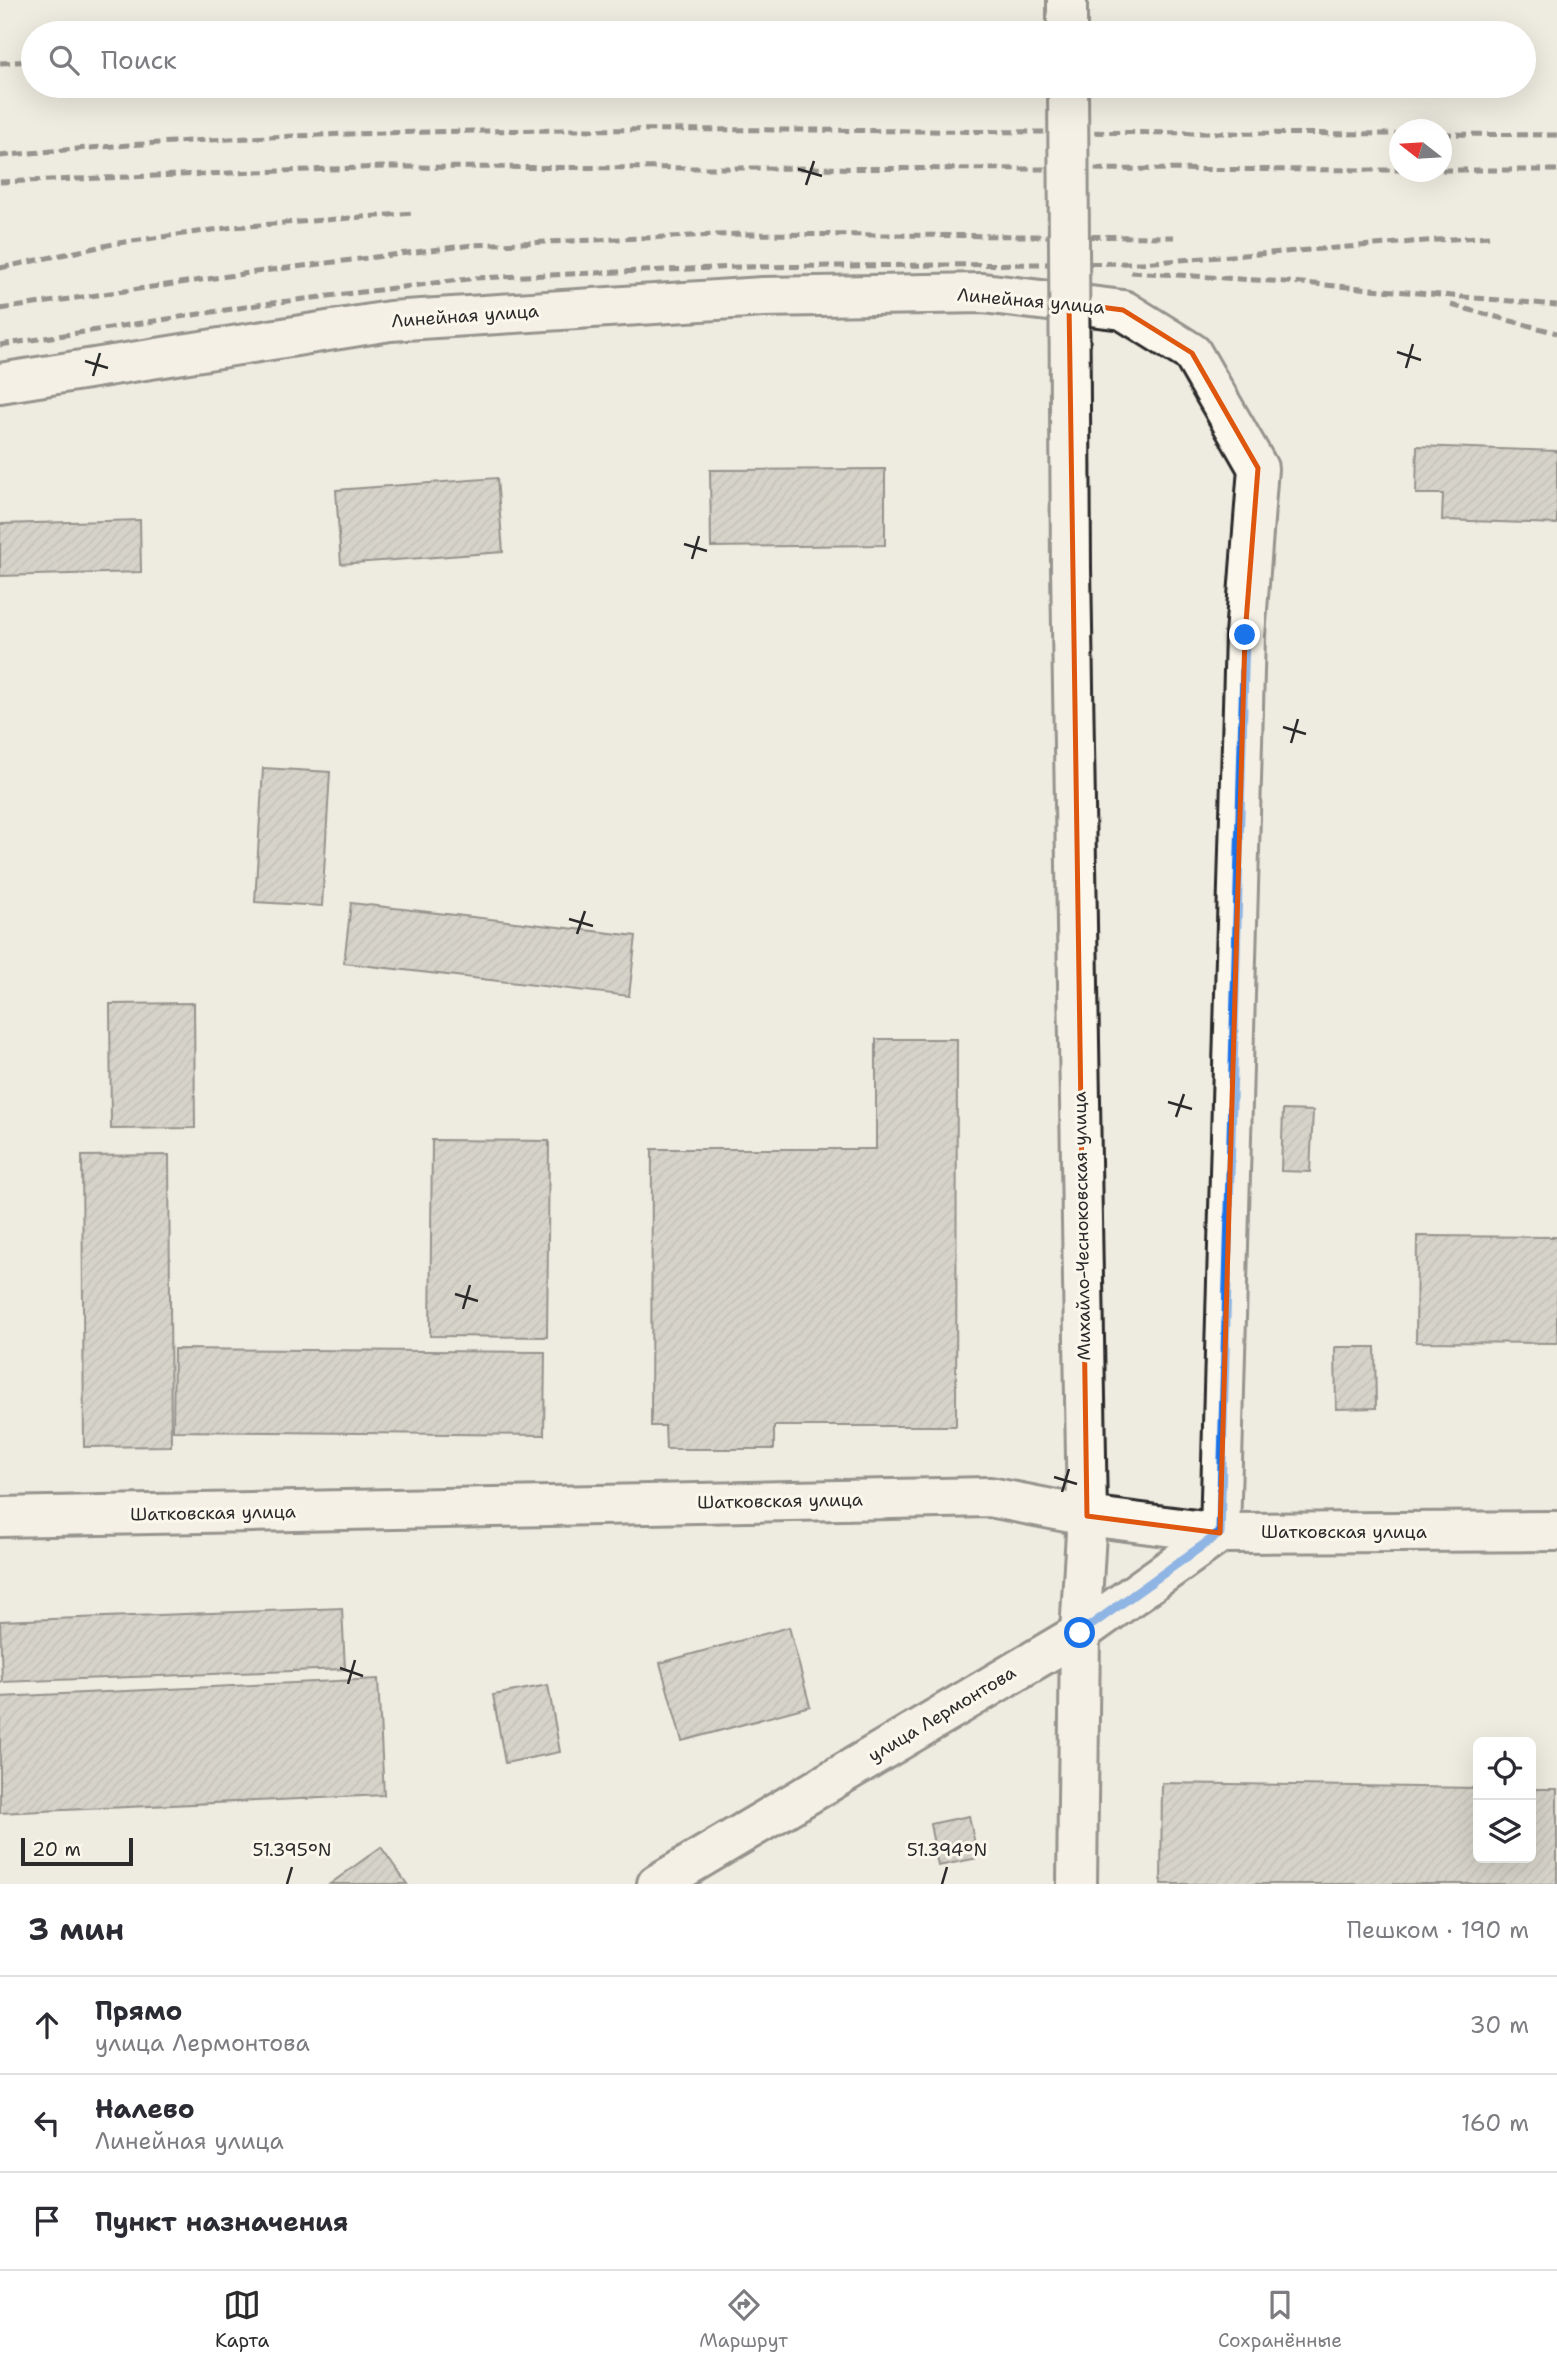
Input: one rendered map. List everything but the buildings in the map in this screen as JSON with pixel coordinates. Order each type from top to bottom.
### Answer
[{"type":"street","points":[[1067,0],[1068,21]]},
{"type":"street","name":"Михайло-Чесноковская улица","points":[[1068,98],[1071,568],[1087,1516],[1080,1633],[1077,1884]]},
{"type":"street","name":"Линейная улица","points":[[0,383],[390,321],[763,297],[983,293],[1123,310],[1192,353],[1258,468],[1245,635],[1220,1533]]},
{"type":"street","name":"Шатковская улица","points":[[0,1517],[990,1497],[1087,1516],[1220,1533],[1557,1531]]},
{"type":"street","name":"улица Лермонтова","points":[[657,1884],[1080,1633],[1220,1533]]},
{"type":"highlighted area","points":[[1069,303],[1123,310],[1192,353],[1258,468],[1245,635],[1220,1533],[1087,1516]]},
{"type":"railway","points":[[0,63],[21,62]]},
{"type":"railway","points":[[0,156],[201,140],[404,132],[808,130],[1389,134]]},
{"type":"railway","points":[[1452,134],[1557,135]]},
{"type":"railway","points":[[0,182],[384,167],[1389,170]]},
{"type":"railway","points":[[1452,170],[1557,170]]},
{"type":"railway","points":[[0,268],[118,243],[234,227],[415,213]]},
{"type":"railway","points":[[0,309],[263,271],[472,245],[741,234],[1174,237]]},
{"type":"railway","points":[[0,345],[264,304],[476,278],[738,267],[1141,263],[1490,236]]},
{"type":"railway","points":[[1131,272],[1302,283],[1557,305]]},
{"type":"railway","points":[[1451,305],[1557,333]]},
{"type":"route","points":[[1080,1633],[1220,1533],[1245,635]]}]
